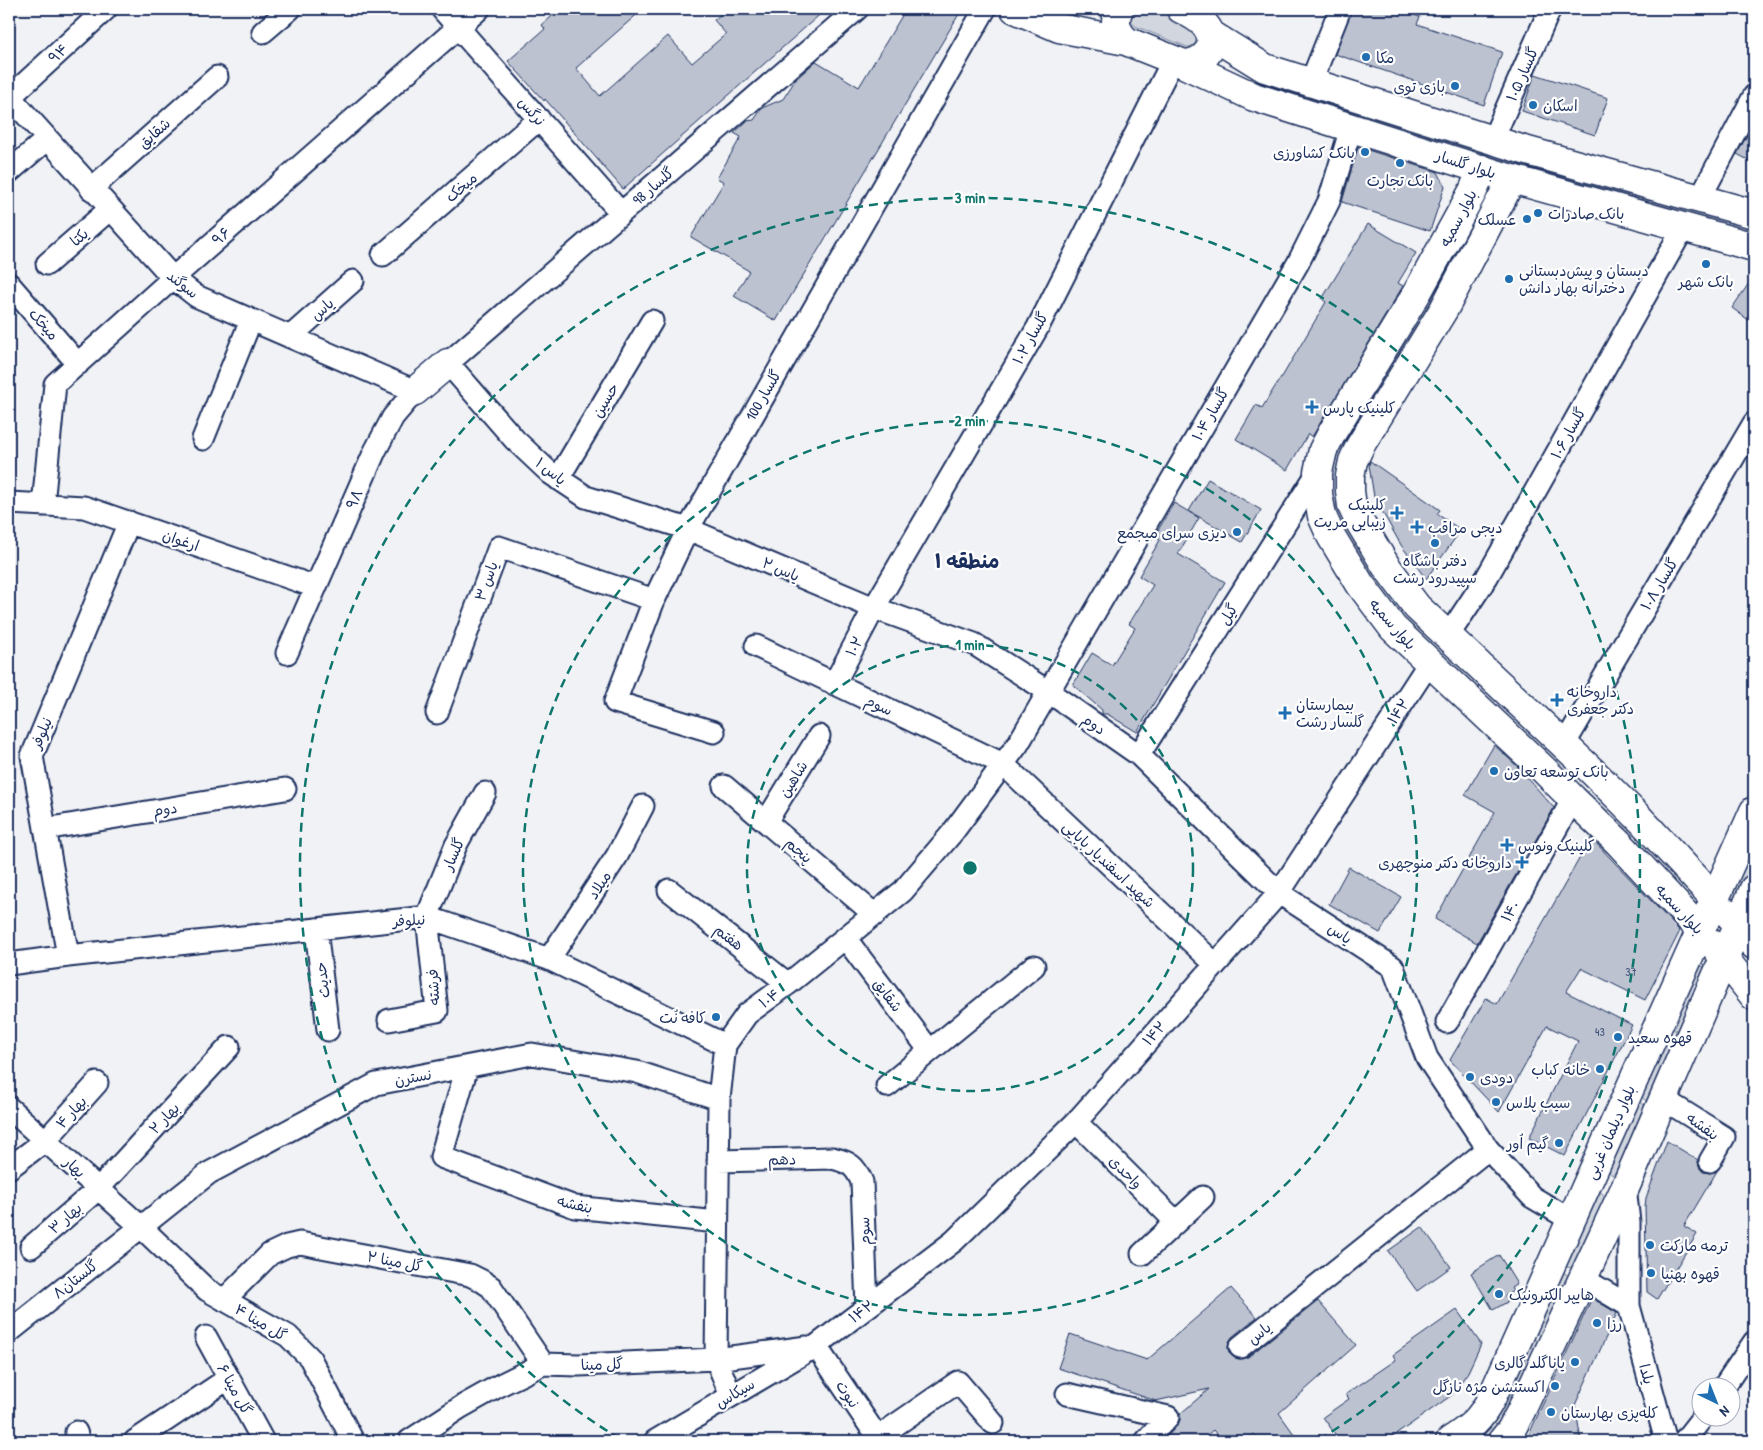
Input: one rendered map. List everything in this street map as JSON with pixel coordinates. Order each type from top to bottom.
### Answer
[{"type":"main road","points":[[1016,9],[1059,28],[1126,41]]},
{"type":"main road","points":[[1119,9],[1116,16],[1116,26],[1119,34],[1126,41]]},
{"type":"main road","points":[[1194,16],[1265,68],[1524,150],[1754,214]]},
{"type":"main road","points":[[1178,62],[1193,64],[1201,60],[1207,54],[1211,44],[1194,16]]},
{"type":"main road","name":"بلوار گلسار","points":[[1126,41],[1178,62],[1254,97],[1512,179],[1754,247]]},
{"type":"main road","name":"بلوار سمیه","points":[[1493,139],[1473,190],[1417,293],[1332,431],[1323,450],[1318,472],[1318,494],[1322,516],[1331,536],[1360,584],[1393,628],[1618,842],[1701,930],[1754,996]]},
{"type":"main road","name":"بلوار سمیه","points":[[1524,150],[1512,179],[1444,309],[1360,446],[1353,461],[1350,476],[1352,506],[1386,566],[1417,607],[1641,820],[1746,935]]},
{"type":"main road","name":"۹۸","points":[[415,392],[448,363]]},
{"type":"main road","points":[[1429,663],[1448,636]]},
{"type":"main road","points":[[1543,769],[1564,745]]},
{"type":"main road","name":"بلوار دیلمان غربی","points":[[1450,1441],[1475,1424],[1484,1412],[1754,811]]},
{"type":"main road","points":[[1502,1441],[1518,1417],[1625,1188],[1724,957],[1746,935],[1754,889]]},
{"type":"main road","points":[[1592,1174],[1625,1188]]},
{"type":"street","name":"۹۴","points":[[9,97],[106,9]]},
{"type":"street","points":[[263,32],[290,9]]},
{"type":"street","name":"نرگس","points":[[442,9],[621,213]]},
{"type":"street","name":"۹۶","points":[[43,504],[55,384],[479,9]]},
{"type":"street","name":"گلسار 98","points":[[448,363],[857,9]]},
{"type":"street","name":"گلسار 100","points":[[714,732],[615,702],[654,600],[688,529],[985,9]]},
{"type":"street","points":[[1311,82],[1340,9]]},
{"type":"street","name":"گلسار ۱۰۵","points":[[1493,139],[1550,9]]},
{"type":"street","name":"گلسار ۱۰۲","points":[[874,608],[1038,327],[1178,62]]},
{"type":"street","name":"شقایق","points":[[92,189],[217,77]]},
{"type":"street","points":[[1700,198],[1754,96]]},
{"type":"street","name":"سوگند","points":[[9,97],[173,278],[196,296],[415,392]]},
{"type":"street","name":"میخک","points":[[383,255],[539,119]]},
{"type":"street","name":"گلسار ۱۰۴","points":[[1049,692],[1298,263],[1329,201],[1351,128]]},
{"type":"street","points":[[9,172],[47,139]]},
{"type":"street","name":"یکتا","points":[[47,264],[110,209]]},
{"type":"street","name":"گلسار ۱۰۶","points":[[1448,636],[1487,577],[1684,227]]},
{"type":"street","name":"یاس","points":[[290,337],[354,281]]},
{"type":"street","name":"میخک","points":[[9,284],[78,364]]},
{"type":"street","points":[[203,439],[251,320]]},
{"type":"street","name":"حسین","points":[[558,479],[652,321]]},
{"type":"street","name":"یاس ۱","points":[[448,363],[515,440],[558,479],[586,497],[688,529]]},
{"type":"street","name":"۹۸","points":[[287,653],[375,451],[393,417],[415,392]]},
{"type":"street","name":"گلسار ۱۰۸","points":[[1564,745],[1754,423]]},
{"type":"street","name":"گیل","points":[[1139,755],[1318,472]]},
{"type":"street","name":"ارغوان","points":[[9,503],[84,507],[316,587]]},
{"type":"street","name":"نیلوفر","points":[[68,956],[32,756],[129,522]]},
{"type":"street","name":"یاس ۲","points":[[688,529],[874,608],[974,644],[1049,692]]},
{"type":"street","name":"یاس ۳","points":[[437,713],[499,546],[654,600]]},
{"type":"street","name":"۱۰۲","points":[[834,684],[874,608]]},
{"type":"street","name":"سوم","points":[[756,646],[1003,764]]},
{"type":"street","name":"۱۴۲","points":[[816,1346],[954,1241],[1076,1122],[1279,893],[1429,663]]},
{"type":"street","name":"دوم","points":[[1049,692],[1139,755]]},
{"type":"street","name":"۱۰۴","points":[[724,1045],[747,1014],[846,939],[903,891],[953,832],[1018,744],[1049,692]]},
{"type":"street","name":"شاهین","points":[[766,822],[819,736]]},
{"type":"street","name":"یاس","points":[[1139,755],[1279,893],[1393,967],[1427,1058],[1488,1149],[1532,1197],[1571,1220]]},
{"type":"street","name":"شهید اسفندیار بابایی","points":[[1003,764],[1215,964]]},
{"type":"street","name":"پنجم","points":[[724,786],[875,914]]},
{"type":"street","name":"دوم","points":[[45,829],[285,789]]},
{"type":"street","name":"گلسار","points":[[428,917],[456,845],[485,793]]},
{"type":"street","name":"۱۴۰","points":[[1447,1022],[1573,800]]},
{"type":"street","name":"میلاد","points":[[549,959],[617,856],[642,806]]},
{"type":"street","name":"هفتم","points":[[669,890],[788,984]]},
{"type":"street","name":"نیلوفر","points":[[9,964],[428,917],[549,959],[724,1045]]},
{"type":"street","name":"فرشته","points":[[389,1020],[437,1011],[428,917]]},
{"type":"street","name":"حدیث","points":[[316,929],[328,1030]]},
{"type":"street","name":"شقایق","points":[[846,939],[930,1050]]},
{"type":"street","points":[[887,1086],[1034,966]]},
{"type":"street","points":[[724,1045],[719,1099],[716,1359],[731,1396]]},
{"type":"street","name":"بهار ۲","points":[[99,1188],[229,1048]]},
{"type":"street","name":"نسترن","points":[[142,1227],[209,1173],[376,1084],[532,1054],[637,1072],[719,1099]]},
{"type":"street","name":"بنفشه","points":[[467,1067],[441,1157],[575,1207],[717,1222]]},
{"type":"street","name":"بهار ۴","points":[[9,1168],[46,1140],[97,1083]]},
{"type":"street","name":"بنفشه","points":[[1663,1099],[1724,1137],[1710,1161]]},
{"type":"street","name":"بهار","points":[[9,1108],[142,1227]]},
{"type":"street","name":"واحدی","points":[[1076,1122],[1176,1222]]},
{"type":"street","name":"یاس","points":[[1240,1348],[1488,1149]]},
{"type":"street","name":"دهم","points":[[718,1161],[832,1158],[846,1161]]},
{"type":"street","name":"سوم","points":[[846,1161],[857,1170],[862,1182],[867,1307]]},
{"type":"street","name":"بهار ۳","points":[[31,1247],[99,1188]]},
{"type":"street","name":"یلدا","points":[[1625,1188],[1628,1222],[1629,1306],[1666,1441]]},
{"type":"street","points":[[1142,1254],[1203,1197]]},
{"type":"street","name":"گل مینا ۴","points":[[142,1227],[207,1290],[288,1336],[310,1358],[353,1441]]},
{"type":"street","name":"گلستان۸","points":[[9,1332],[142,1227]]},
{"type":"street","name":"گل مینا ۲","points":[[224,1300],[270,1254],[287,1246],[300,1243],[470,1275],[482,1280],[491,1287],[543,1364]]},
{"type":"street","points":[[1582,1278],[1629,1306]]},
{"type":"street","name":"گل مینا ۶","points":[[206,1337],[263,1441]]},
{"type":"street","points":[[1730,1378],[1754,1342]]},
{"type":"street","name":"گل مینا","points":[[409,1441],[460,1407],[543,1364],[579,1365],[716,1359],[816,1346]]},
{"type":"street","name":"سیکاس","points":[[655,1441],[816,1346]]},
{"type":"street","name":"نبوت","points":[[816,1346],[879,1439]]},
{"type":"street","points":[[135,1441],[228,1378]]},
{"type":"street","points":[[879,1439],[958,1382],[993,1423]]},
{"type":"street","points":[[1067,1394],[1168,1417],[1146,1441]]},
{"type":"street","points":[[1684,1441],[1694,1428]]},
{"type":"shaded area","points":[[1136,9],[1146,9],[1169,16],[1197,35],[1196,43],[1187,47],[1135,26],[1131,17]]},
{"type":"shaded area","points":[[1754,824],[1754,871],[1751,878],[1743,883],[1735,879]]},
{"type":"shaded area","points":[[1700,966],[1707,967],[1678,1031],[1674,1030],[1673,1023]]},
{"type":"shaded area","points":[[1672,1035],[1677,1040],[1649,1100],[1646,1101],[1641,1096],[1668,1036]]},
{"type":"shaded area","points":[[1641,1102],[1646,1107],[1618,1171],[1612,1175],[1608,1170],[1638,1103]]},
{"type":"shaded area","points":[[1601,1192],[1606,1197],[1605,1200],[1573,1268],[1567,1267],[1565,1264],[1597,1193]]},
{"type":"shaded area","points":[[1561,1273],[1565,1273],[1569,1277],[1543,1335],[1540,1336],[1535,1331]]},
{"type":"shaded area","points":[[1531,1339],[1535,1339],[1539,1343],[1495,1434],[1484,1441],[1464,1441]]},
{"type":"building","points":[[560,9],[643,9],[576,68],[600,96],[668,36],[692,63],[726,34],[714,20],[727,9],[826,9],[623,189],[545,99],[544,101],[508,61],[545,29],[542,25]]},
{"type":"building","points":[[906,9],[962,9],[776,321],[734,296],[749,271],[691,237],[724,182],[717,178],[741,137],[734,133],[747,121],[754,120],[762,108],[783,99],[796,79],[816,61],[859,87]]},
{"type":"building","points":[[1352,9],[1396,9],[1420,17],[1417,24],[1502,52],[1484,105],[1335,54]]},
{"type":"building","points":[[1535,74],[1608,98],[1595,135],[1522,111]]},
{"type":"building","points":[[1754,122],[1754,163],[1737,154]]},
{"type":"building","points":[[1358,147],[1438,172],[1445,186],[1430,231],[1342,202]]},
{"type":"building","points":[[1368,224],[1416,253],[1398,283],[1403,286],[1312,437],[1308,434],[1287,470],[1236,439],[1256,405],[1262,408],[1282,377],[1326,302],[1322,299]]},
{"type":"building","points":[[1754,276],[1754,324],[1732,308]]},
{"type":"building","points":[[1370,461],[1440,510],[1437,514],[1461,530],[1426,579],[1401,545],[1374,497]]},
{"type":"building","points":[[1208,479],[1261,510],[1242,542],[1189,511]]},
{"type":"building","points":[[1174,503],[1199,518],[1178,554],[1225,582],[1137,732],[1107,714],[1102,714],[1102,710],[1073,685],[1092,653],[1112,665],[1135,628],[1129,624],[1153,585],[1139,576],[1160,540],[1154,537]]},
{"type":"building","points":[[1494,745],[1517,766],[1554,808],[1477,943],[1435,919],[1495,812],[1465,795]]},
{"type":"building","points":[[1591,838],[1678,929],[1679,933],[1645,1000],[1581,968],[1566,992],[1632,1025],[1565,1156],[1529,1138],[1578,1041],[1547,1026],[1499,1112],[1450,1060],[1486,998],[1497,1004]]},
{"type":"building","points":[[1349,867],[1401,897],[1380,933],[1329,904]]},
{"type":"building","points":[[1667,1141],[1698,1160],[1699,1167],[1703,1172],[1717,1171],[1684,1226],[1697,1234],[1657,1299],[1647,1292],[1645,1207],[1646,1198]]},
{"type":"building","points":[[1422,1227],[1451,1267],[1417,1291],[1388,1251]]},
{"type":"building","points":[[1499,1255],[1517,1284],[1511,1288],[1513,1291],[1505,1296],[1509,1301],[1493,1310],[1471,1273]]},
{"type":"building","points":[[1231,1288],[1257,1317],[1232,1337],[1229,1342],[1228,1349],[1235,1358],[1248,1357],[1318,1301],[1356,1345],[1279,1413],[1299,1441],[1260,1441],[1254,1434],[1245,1441],[1222,1441],[1213,1430],[1200,1441],[1163,1441],[1178,1425],[1180,1414],[1209,1389],[1156,1401],[1058,1368],[1070,1334],[1147,1360]]},
{"type":"building","points":[[1592,1298],[1617,1313],[1575,1405],[1581,1441],[1532,1441],[1530,1432]]},
{"type":"building","points":[[1457,1310],[1481,1344],[1468,1372],[1452,1395],[1387,1441],[1340,1441],[1323,1417],[1349,1399],[1346,1394],[1396,1360],[1393,1355]]},
{"type":"place","name":"مکا","points":[[1366,57]]},
{"type":"place","name":"بازی توی","points":[[1455,86]]},
{"type":"place","name":"اسکان","points":[[1533,105]]},
{"type":"place","name":"بانک کشاورزی","points":[[1365,152]]},
{"type":"place","name":"بانک تجارت","points":[[1400,163]]},
{"type":"place","name":"بانک صادرات","points":[[1538,213]]},
{"type":"place","name":"عسلک","points":[[1527,219]]},
{"type":"place","name":"بانک شهر","points":[[1706,264]]},
{"type":"place","name":"دبستان و پیش‌دبستانی دخترانه بهار دانش","points":[[1509,279]]},
{"type":"place","name":"کلینیک پارس","points":[[1312,407]]},
{"type":"place","name":"کلینیک زیبایی مریت","points":[[1397,513]]},
{"type":"place","name":"دیجی مراقب","points":[[1417,527]]},
{"type":"place","name":"دیزی سرای میجمع","points":[[1237,532]]},
{"type":"place","name":"دفتر باشگاه سپیدرود رشت","points":[[1435,543]]},
{"type":"place","name":"داروخانه دکتر جعفری","points":[[1557,700]]},
{"type":"place","name":"بیمارستان گلسار رشت","points":[[1285,713]]},
{"type":"place","name":"بانک توسعه تعاون","points":[[1494,771]]},
{"type":"place","name":"کلینیک ونوس","points":[[1507,845]]},
{"type":"place","name":"داروخانه دکتر منوچهری","points":[[1522,862]]},
{"type":"place","name":"کافه نُت","points":[[716,1017]]},
{"type":"place","name":"قهوه سعید","points":[[1618,1037]]},
{"type":"place","name":"خانه کباب","points":[[1600,1069]]},
{"type":"place","name":"دودی","points":[[1470,1077]]},
{"type":"place","name":"سیب پلاس","points":[[1496,1102]]},
{"type":"place","name":"گیم اُور","points":[[1559,1143]]},
{"type":"place","name":"ترمه مارکت","points":[[1650,1245]]},
{"type":"place","name":"قهوه بهنیا","points":[[1651,1273]]},
{"type":"place","name":"هایپر الکترونیک","points":[[1499,1294]]},
{"type":"place","name":"رزا","points":[[1597,1323]]},
{"type":"place","name":"یاناگلد گالری","points":[[1575,1362]]},
{"type":"place","name":"اکستنشن مژه نازگل","points":[[1555,1386]]},
{"type":"place","name":"کله‌پزی بهارستان","points":[[1551,1412]]},
{"type":"district","name":"منطقه ۱","points":[[967,560]]}]
